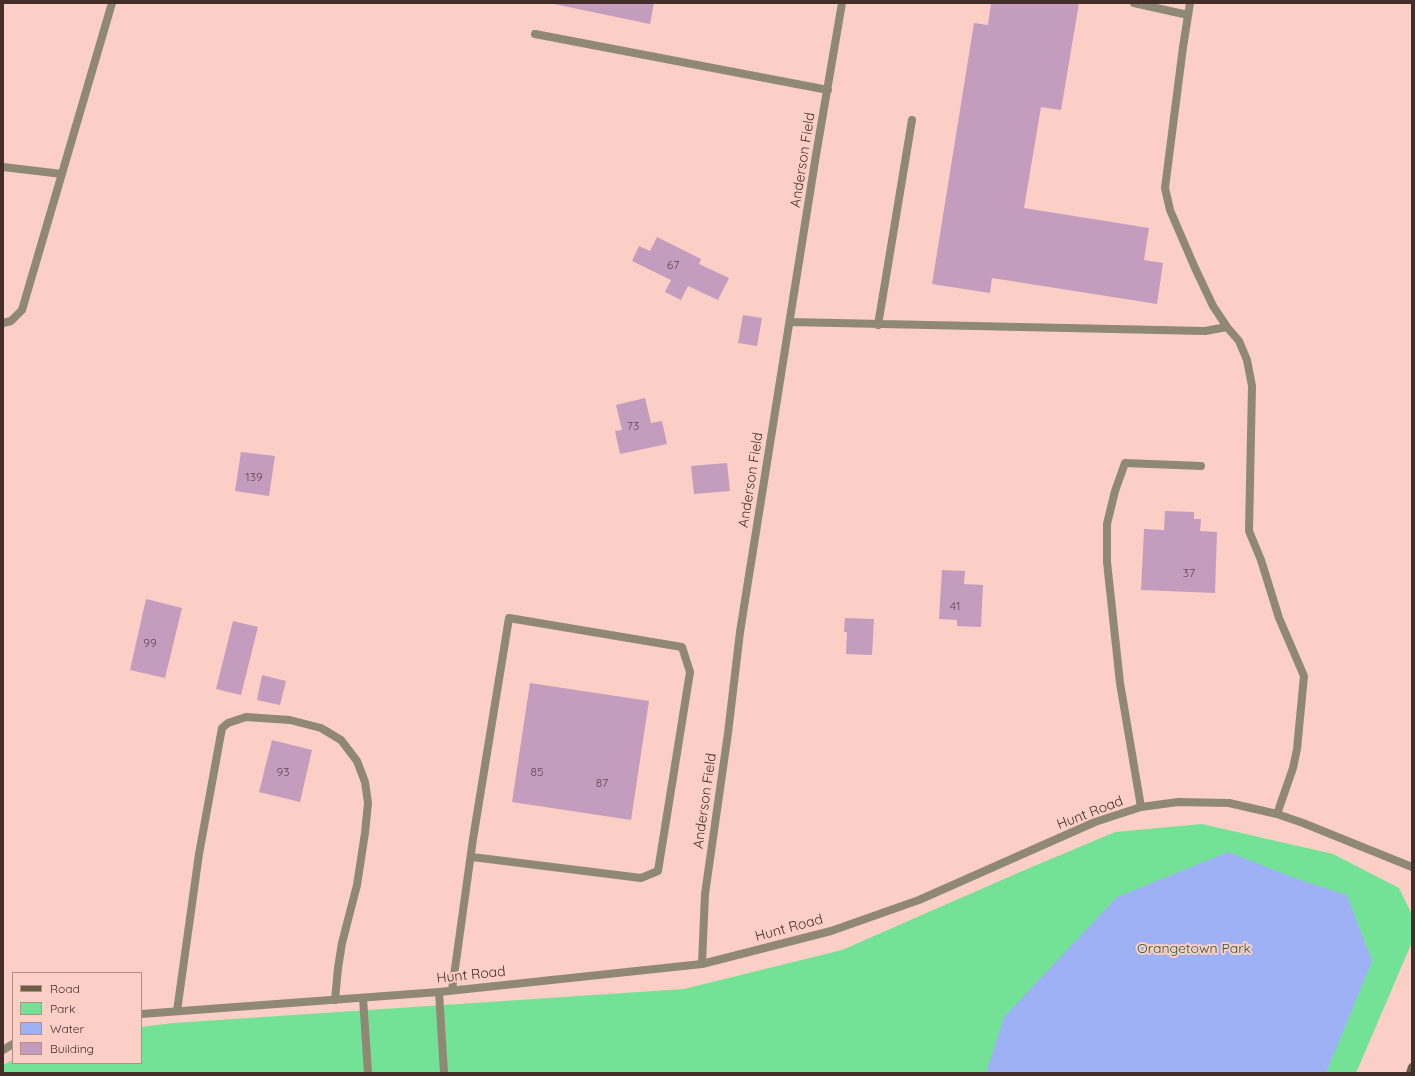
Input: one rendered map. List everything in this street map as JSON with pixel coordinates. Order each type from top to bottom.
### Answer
[{"type":"main road","points":[[1410,1073],[1412,1067]]},
{"type":"street","points":[[3,323],[11,321],[22,310],[112,3]]},
{"type":"street","name":"Anderson Field","points":[[702,964],[705,894],[728,733],[740,632],[842,3]]},
{"type":"street","points":[[1134,3],[1188,14]]},
{"type":"street","points":[[1190,3],[1165,188],[1170,210],[1213,306],[1227,327],[1239,341],[1247,360],[1252,386],[1249,531],[1262,560],[1279,618],[1304,676],[1298,749],[1277,814]]},
{"type":"street","points":[[535,34],[828,90]]},
{"type":"street","points":[[878,324],[912,120]]},
{"type":"street","points":[[3,167],[62,174]]},
{"type":"street","points":[[790,322],[1205,331],[1227,327]]},
{"type":"street","points":[[1141,807],[1120,682],[1107,562],[1107,524],[1115,491],[1125,463],[1201,466]]},
{"type":"street","points":[[452,990],[472,857],[474,831],[509,618],[682,648],[690,672],[658,870],[641,878],[472,857]]},
{"type":"street","points":[[177,1011],[199,854],[222,728],[228,723],[246,716],[290,720],[321,728],[341,740],[357,761],[365,782],[368,803],[364,840],[357,885],[342,943],[334,1000]]},
{"type":"street","name":"Hunt Road","points":[[142,1014],[439,992],[702,964],[830,931],[919,900],[1095,822],[1141,807],[1178,802],[1229,803],[1277,814],[1412,867]]},
{"type":"street","points":[[439,992],[444,1073]]},
{"type":"street","points":[[363,998],[368,1073]]},
{"type":"street","points":[[3,1050],[12,1045]]},
{"type":"green space","name":"Orangetown Park","points":[[1202,824],[1333,854],[1399,888],[1412,915],[1412,942],[1356,1073],[3,1073],[3,1065],[12,1060],[12,1064],[142,1064],[142,1027],[173,1023],[684,989],[842,950],[1115,832]]},
{"type":"water","points":[[1228,852],[1297,879],[1347,895],[1372,961],[1326,1073],[986,1073],[1004,1017],[1117,897]]},
{"type":"building","points":[[549,3],[654,3],[650,24]]},
{"type":"building","points":[[991,3],[1079,3],[1061,110],[1041,107],[1024,208],[1149,228],[1144,260],[1163,263],[1157,304],[992,278],[990,293],[932,284],[974,23],[988,25]]},
{"type":"building","points":[[657,237],[701,259],[699,264],[729,278],[718,300],[688,286],[681,300],[665,292],[671,280],[632,261],[639,246],[650,251]]},
{"type":"building","points":[[743,315],[762,318],[757,346],[738,343]]},
{"type":"building","points":[[645,398],[651,423],[662,421],[667,444],[620,454],[615,431],[622,430],[616,405]]},
{"type":"building","points":[[241,452],[275,456],[269,496],[235,491]]},
{"type":"building","points":[[727,463],[730,491],[694,494],[691,466]]},
{"type":"building","points":[[1165,511],[1194,512],[1194,519],[1201,519],[1200,531],[1217,532],[1215,593],[1141,590],[1144,529],[1164,530]]},
{"type":"building","points":[[942,570],[965,571],[964,584],[983,585],[981,627],[957,626],[957,620],[939,619]]},
{"type":"building","points":[[146,599],[182,608],[165,678],[130,670]]},
{"type":"building","points":[[845,618],[874,619],[872,655],[846,654],[847,632],[844,632]]},
{"type":"building","points":[[233,621],[258,627],[241,695],[216,689]]},
{"type":"building","points":[[262,675],[286,681],[280,705],[257,700]]},
{"type":"building","points":[[530,683],[649,701],[631,820],[512,802]]},
{"type":"building","points":[[272,740],[312,750],[300,802],[259,792]]}]
